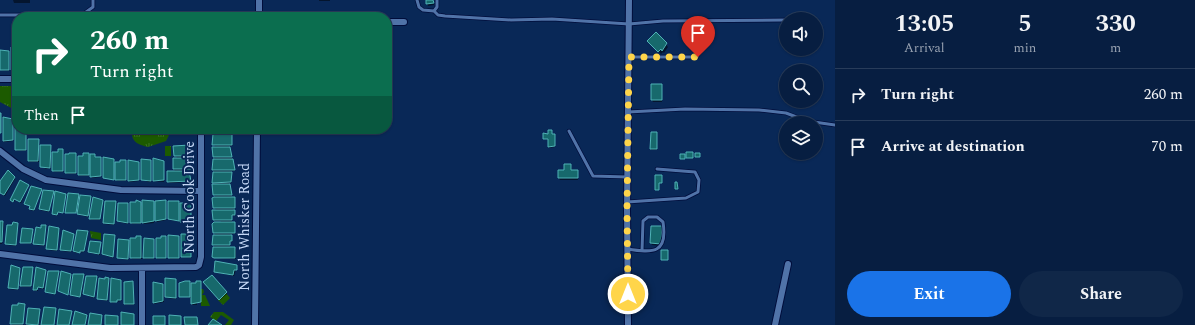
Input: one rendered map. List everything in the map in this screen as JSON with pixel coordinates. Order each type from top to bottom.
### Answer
[{"type":"street","points":[[259,0],[259,12]]},
{"type":"street","points":[[628,325],[627,177],[630,24],[629,0]]},
{"type":"street","points":[[392,22],[404,22]]},
{"type":"street","points":[[0,79],[12,79]]},
{"type":"street","name":"North Cook Drive","points":[[142,268],[192,268],[199,265],[201,258],[201,134]]},
{"type":"street","name":"North Whisker Road","points":[[255,325],[257,134]]},
{"type":"street","points":[[0,151],[23,169],[46,180],[121,190],[201,191]]},
{"type":"street","points":[[0,254],[110,268],[142,268],[142,325]]},
{"type":"street","points":[[775,325],[788,264]]},
{"type":"lane","points":[[86,12],[93,7],[93,0]]},
{"type":"lane","points":[[417,0],[419,7],[423,10],[434,11],[438,15],[511,20],[552,20],[630,24],[663,21],[779,20]]},
{"type":"lane","points":[[434,11],[437,0]]},
{"type":"lane","points":[[0,15],[12,15]]},
{"type":"lane","points":[[629,57],[698,57],[697,32]]},
{"type":"lane","points":[[628,112],[685,109],[759,110],[786,113],[807,121],[835,124]]},
{"type":"lane","points":[[569,130],[593,176],[627,177]]},
{"type":"lane","points":[[627,202],[686,198],[698,192],[699,180],[695,172],[657,169]]},
{"type":"lane","points":[[627,249],[642,251],[654,251],[660,247],[664,242],[663,222],[657,217],[648,217],[643,222],[642,251]]},
{"type":"green space","points":[[0,86],[12,86],[12,108],[0,102]]},
{"type":"green space","points":[[132,134],[169,135],[166,141],[148,147],[138,144],[132,137]]},
{"type":"green space","points":[[165,146],[171,146],[171,156],[165,156]]},
{"type":"green space","points":[[90,231],[101,233],[101,240],[91,238]]},
{"type":"green space","points":[[201,289],[203,289],[204,292],[202,295],[205,295],[210,306],[201,306]]},
{"type":"green space","points":[[226,293],[230,298],[223,305],[217,299],[219,300]]},
{"type":"green space","points":[[214,312],[223,312],[234,320],[231,325],[225,325],[229,320],[221,315],[216,321],[210,317]]},
{"type":"building","points":[[426,0],[433,0],[434,3],[426,4]]},
{"type":"building","points":[[656,32],[667,43],[662,51],[661,49],[658,52],[647,41]]},
{"type":"building","points":[[11,47],[12,70],[11,70]]},
{"type":"building","points":[[0,50],[9,51],[9,70],[0,70]]},
{"type":"building","points":[[651,84],[662,84],[662,100],[651,100]]},
{"type":"building","points":[[1,113],[1,133],[0,133]]},
{"type":"building","points":[[3,117],[12,119],[13,140],[3,141]]},
{"type":"building","points":[[548,130],[552,130],[552,134],[555,134],[555,146],[548,147],[548,139],[543,139],[543,133],[548,134]]},
{"type":"building","points":[[651,132],[657,132],[657,149],[650,149]]},
{"type":"building","points":[[15,134],[26,134],[26,150],[15,150]]},
{"type":"building","points":[[213,134],[232,134],[232,145],[212,145]]},
{"type":"building","points":[[28,139],[39,139],[38,161],[28,161]]},
{"type":"building","points":[[40,145],[51,145],[50,168],[40,167]]},
{"type":"building","points":[[192,145],[192,156],[174,156],[173,146]]},
{"type":"building","points":[[212,147],[230,147],[232,157],[213,157]]},
{"type":"building","points":[[58,149],[63,149],[63,171],[52,171],[52,152],[58,152]]},
{"type":"building","points":[[686,152],[693,152],[693,158],[686,158]]},
{"type":"building","points":[[76,153],[76,173],[65,173],[65,154]]},
{"type":"building","points":[[83,153],[89,153],[89,175],[78,175],[78,156],[83,156]]},
{"type":"building","points":[[695,153],[700,153],[700,157],[695,157]]},
{"type":"building","points":[[90,154],[95,154],[95,157],[101,157],[101,176],[90,177]]},
{"type":"building","points":[[680,154],[685,154],[685,159],[680,159]]},
{"type":"building","points":[[103,157],[114,159],[114,180],[103,178]]},
{"type":"building","points":[[153,158],[164,161],[164,180],[153,181]]},
{"type":"building","points":[[173,158],[192,158],[192,169],[173,169]]},
{"type":"building","points":[[141,159],[151,160],[151,181],[141,180]]},
{"type":"building","points":[[213,159],[233,159],[235,170],[212,170]]},
{"type":"building","points":[[120,160],[126,160],[126,180],[115,180],[115,162],[120,162]]},
{"type":"building","points":[[128,160],[139,162],[139,180],[128,181]]},
{"type":"building","points":[[564,164],[571,164],[571,170],[578,170],[578,178],[558,178],[558,170],[564,170]]},
{"type":"building","points":[[8,170],[15,177],[4,195],[0,193],[0,181]]},
{"type":"building","points":[[167,171],[189,171],[191,181],[167,182]]},
{"type":"building","points":[[213,172],[232,172],[231,182],[212,183]]},
{"type":"building","points":[[655,175],[662,175],[662,183],[659,183],[659,190],[655,190]]},
{"type":"building","points":[[20,180],[29,185],[20,202],[14,199],[13,202],[10,200]]},
{"type":"building","points":[[675,182],[677,182],[678,189],[675,189]]},
{"type":"building","points":[[212,184],[230,184],[232,195],[213,195]]},
{"type":"building","points":[[31,186],[42,189],[34,210],[29,209],[30,206],[24,204]]},
{"type":"building","points":[[43,190],[54,191],[49,211],[39,209]]},
{"type":"building","points":[[55,191],[66,194],[63,213],[58,212],[57,215],[52,214]]},
{"type":"building","points":[[68,193],[79,194],[76,213],[65,213]]},
{"type":"building","points":[[80,195],[91,196],[88,216],[77,214]]},
{"type":"building","points":[[93,197],[103,200],[100,219],[89,219]]},
{"type":"building","points":[[235,197],[235,208],[213,208],[212,198]]},
{"type":"building","points":[[136,200],[141,202],[141,223],[130,223],[130,202],[136,202]]},
{"type":"building","points":[[142,200],[154,201],[154,221],[142,223]]},
{"type":"building","points":[[166,200],[166,219],[155,221],[155,201]]},
{"type":"building","points":[[105,201],[116,201],[114,224],[103,223]]},
{"type":"building","points":[[168,201],[179,201],[179,221],[168,219]]},
{"type":"building","points":[[118,203],[128,203],[128,223],[117,221]]},
{"type":"building","points":[[180,203],[191,203],[191,222],[180,222]]},
{"type":"building","points":[[212,210],[235,210],[235,215],[232,215],[232,220],[213,220]]},
{"type":"building","points":[[0,221],[3,221],[2,242],[0,242]]},
{"type":"building","points":[[13,222],[18,223],[16,245],[5,244],[7,225],[12,225]]},
{"type":"building","points":[[214,222],[235,222],[235,233],[213,233],[212,224]]},
{"type":"building","points":[[41,225],[46,225],[44,245],[33,244],[36,227],[41,228]]},
{"type":"building","points":[[49,226],[59,228],[57,250],[46,249]]},
{"type":"building","points":[[651,226],[662,226],[661,244],[650,243]]},
{"type":"building","points":[[22,228],[33,229],[31,243],[20,243]]},
{"type":"building","points":[[63,230],[74,234],[71,251],[60,250]]},
{"type":"building","points":[[77,230],[88,231],[84,251],[80,251],[80,253],[73,251]]},
{"type":"building","points":[[104,234],[115,235],[113,257],[102,254]]},
{"type":"building","points":[[181,234],[191,234],[191,257],[181,257]]},
{"type":"building","points":[[168,235],[179,236],[179,258],[168,258]]},
{"type":"building","points":[[213,235],[232,235],[232,241],[230,241],[230,245],[212,245]]},
{"type":"building","points":[[136,236],[141,236],[141,258],[130,258],[130,238],[136,238]]},
{"type":"building","points":[[161,236],[166,236],[166,258],[156,258],[156,238],[161,238]]},
{"type":"building","points":[[144,238],[154,239],[154,258],[143,258]]},
{"type":"building","points":[[118,239],[129,240],[128,259],[117,258]]},
{"type":"building","points":[[90,241],[101,242],[99,254],[88,252]]},
{"type":"building","points":[[213,247],[235,247],[235,258],[212,257]]},
{"type":"building","points":[[661,250],[668,250],[668,260],[661,260]]},
{"type":"building","points":[[215,261],[237,265],[237,270],[234,270],[233,275],[214,272]]},
{"type":"building","points":[[11,265],[20,268],[18,289],[8,288]]},
{"type":"building","points":[[23,267],[33,267],[31,286],[20,286]]},
{"type":"building","points":[[36,267],[46,270],[43,288],[38,287],[37,290],[33,290]]},
{"type":"building","points":[[48,271],[59,271],[55,294],[45,292]]},
{"type":"building","points":[[61,271],[71,274],[68,295],[58,291]]},
{"type":"building","points":[[73,274],[84,274],[80,297],[70,295]]},
{"type":"building","points":[[212,275],[227,292],[219,300],[203,282]]},
{"type":"building","points":[[86,276],[97,276],[94,297],[83,294]]},
{"type":"building","points":[[105,277],[109,278],[107,300],[97,299],[99,278],[105,279]]},
{"type":"building","points":[[111,278],[121,280],[121,300],[117,300],[117,302],[110,302]]},
{"type":"building","points":[[165,278],[176,279],[176,298],[165,297]]},
{"type":"building","points":[[133,281],[134,304],[124,304],[124,282]]},
{"type":"building","points":[[190,281],[190,297],[179,297],[179,283]]},
{"type":"building","points":[[196,281],[201,281],[201,302],[191,304],[191,283],[196,283]]},
{"type":"building","points":[[153,282],[163,284],[163,301],[153,303]]},
{"type":"building","points":[[18,303],[25,304],[23,324],[10,324],[12,305],[18,305]]},
{"type":"building","points":[[44,307],[56,308],[54,325],[41,325]]},
{"type":"building","points":[[28,308],[40,309],[38,325],[26,324]]},
{"type":"building","points":[[59,309],[72,311],[69,325],[57,325]]},
{"type":"building","points":[[75,311],[87,315],[85,325],[72,325]]},
{"type":"building","points":[[121,312],[134,314],[134,325],[121,325]]},
{"type":"building","points":[[90,313],[102,315],[101,325],[88,325]]},
{"type":"building","points":[[105,315],[118,316],[118,325],[105,325]]},
{"type":"building","points":[[169,315],[181,316],[181,325],[169,325]]},
{"type":"building","points":[[153,316],[165,316],[165,325],[153,325]]},
{"type":"building","points":[[184,317],[197,317],[198,325],[185,325]]},
{"type":"building","points":[[213,319],[222,325],[208,325]]},
{"type":"route","points":[[628,294],[627,210],[629,57],[698,57]]}]
